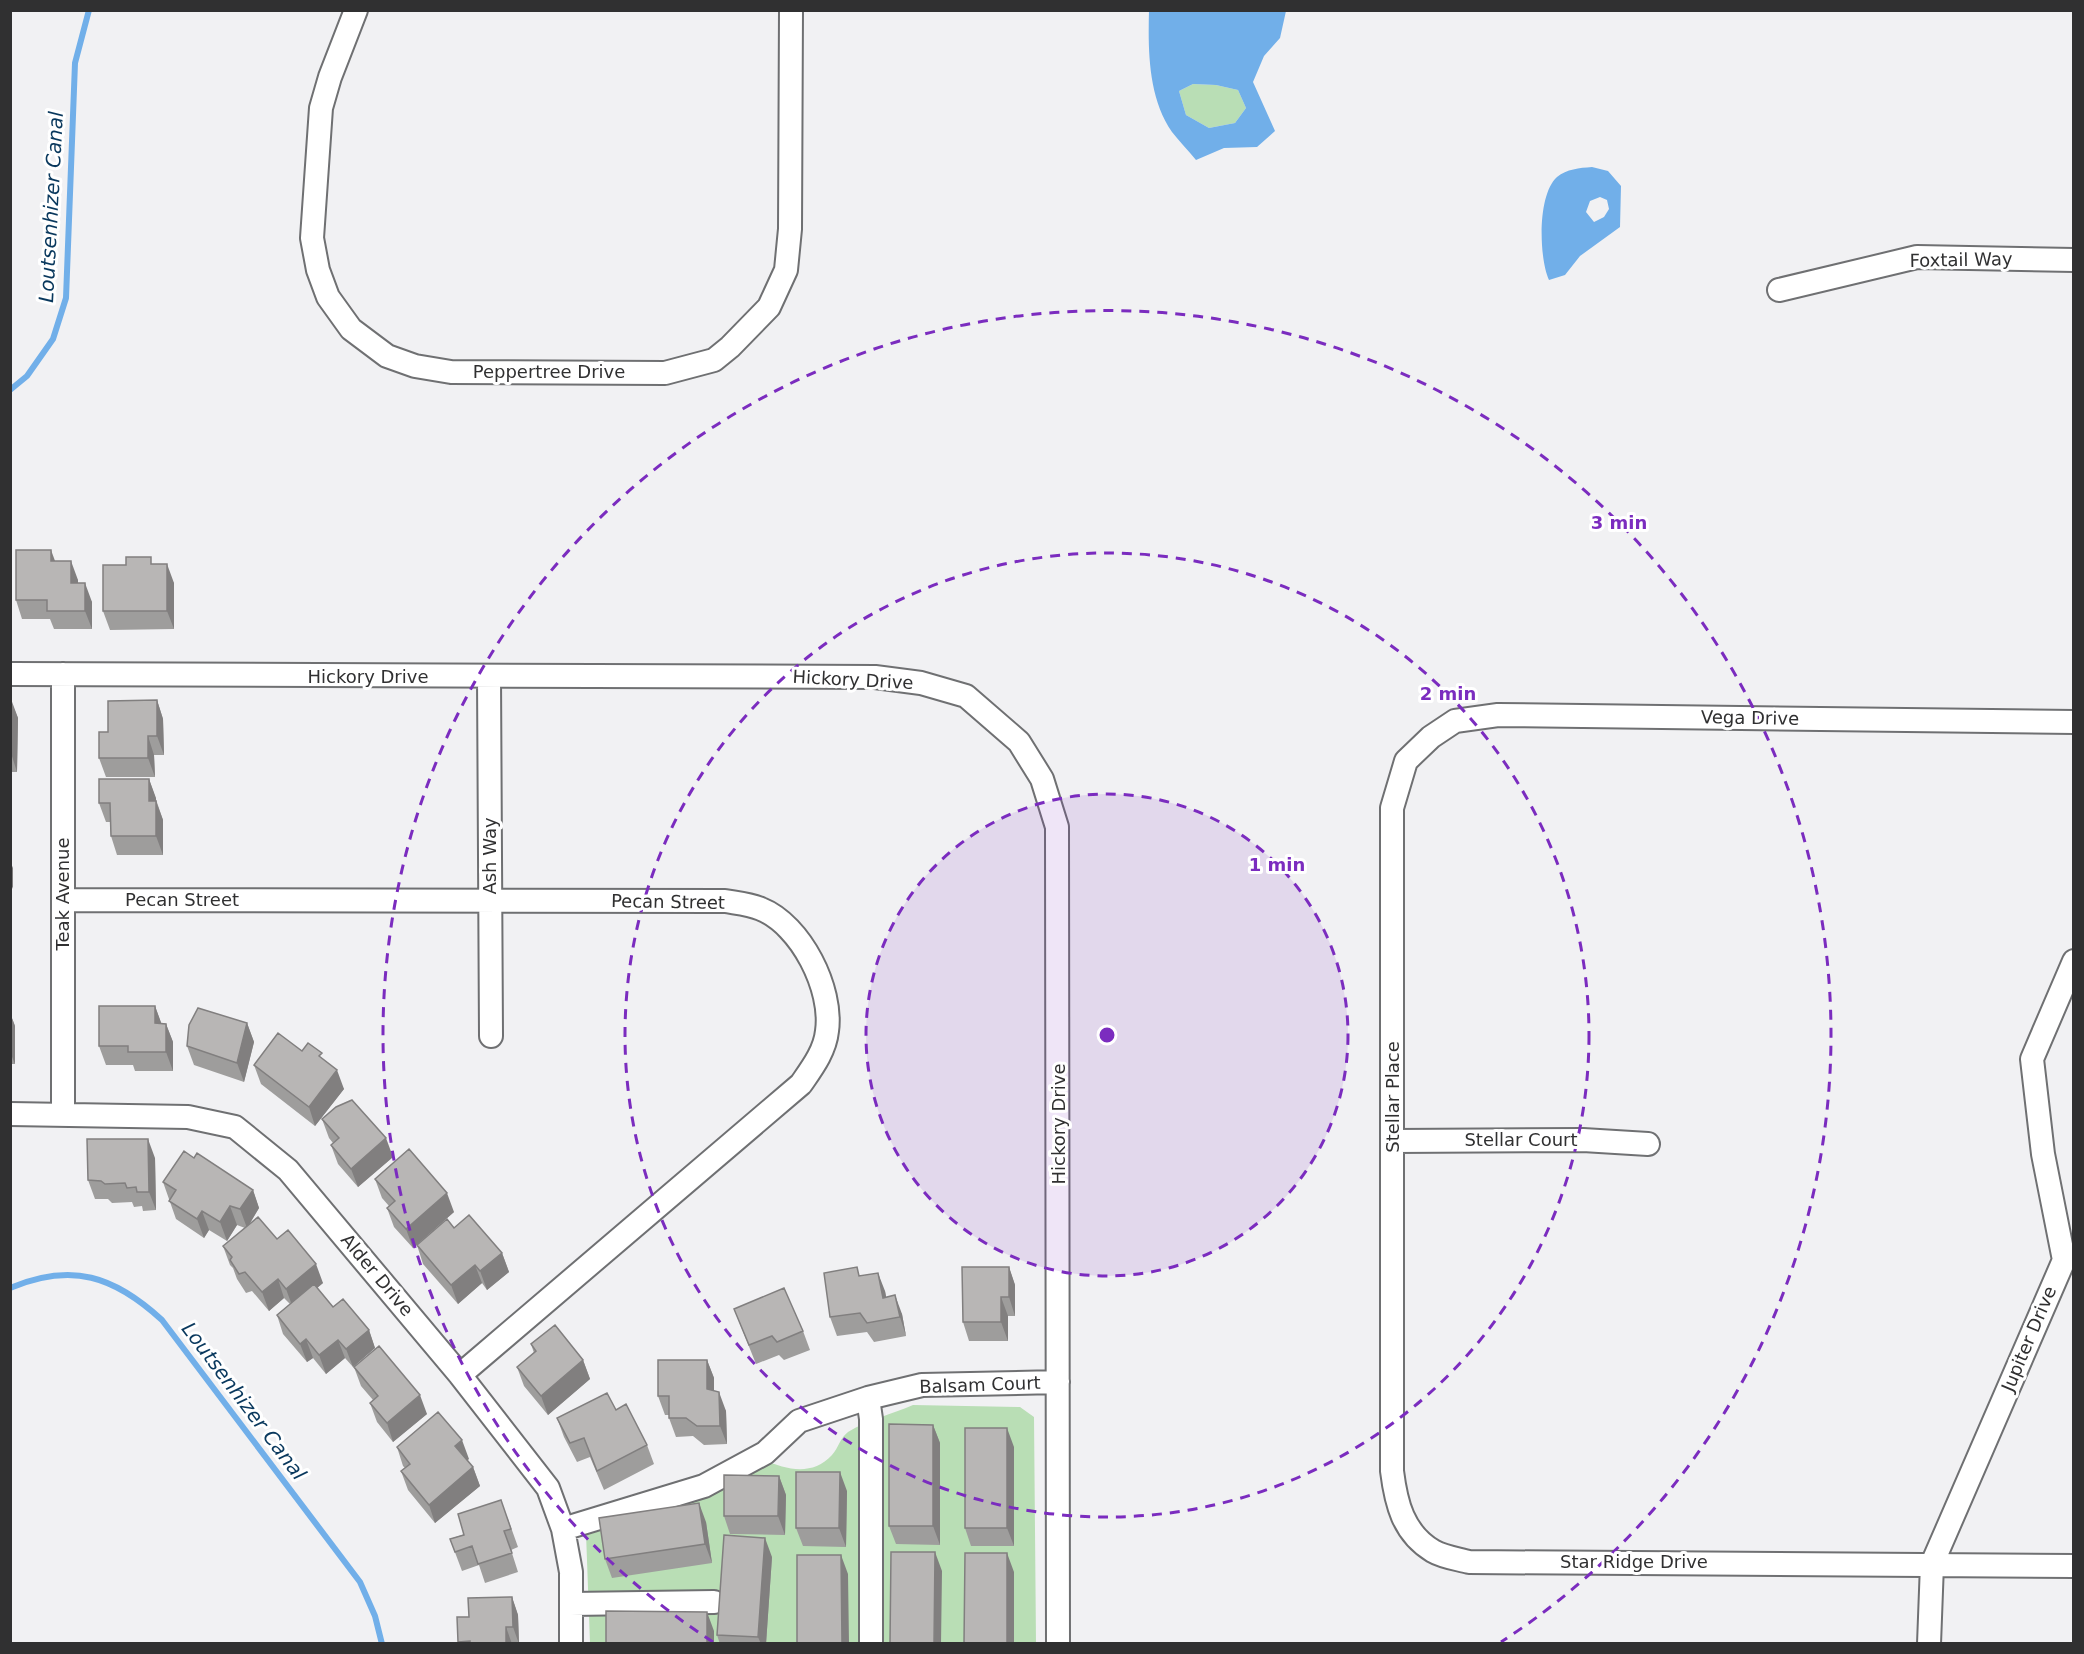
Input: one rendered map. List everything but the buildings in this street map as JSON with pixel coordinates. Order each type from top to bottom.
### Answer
[{"type":"street","name":"Peppertree Drive","points":[[356,10],[330,77],[321,108],[312,238],[318,270],[328,297],[351,329],[387,356],[415,366],[451,372],[654,373],[665,373],[714,360],[769,308],[786,270],[790,229],[791,10]]},
{"type":"street","name":"Foxtail Way","points":[[1779,290],[1917,257],[2073,260]]},
{"type":"street","name":"Hickory Drive","points":[[10,674],[875,677],[921,683],[966,696],[1019,742],[1042,779],[1058,826],[1059,1644]]},
{"type":"street","name":"Teak Avenue","points":[[63,674],[63,1113]]},
{"type":"street","name":"Ash Way","points":[[489,677],[491,1036]]},
{"type":"street","name":"Vega Drive","points":[[1431,737],[1455,721],[1498,716],[2073,722]]},
{"type":"street","name":"Stellar Place","points":[[1392,1470],[1394,1141],[1392,808],[1406,761],[1431,737]]},
{"type":"street","name":"Pecan Street","points":[[63,900],[725,901],[761,909],[787,927],[816,967],[824,999],[827,1031],[817,1060],[801,1084],[460,1375]]},
{"type":"street","name":"Jupiter Drive","points":[[1929,1644],[1932,1564],[2069,1259],[2043,1154],[2032,1059],[2073,961]]},
{"type":"street","name":"Alder Drive","points":[[10,1114],[63,1113],[188,1117],[235,1127],[288,1170],[460,1375],[548,1488],[563,1529],[571,1572],[571,1644]]},
{"type":"street","name":"Stellar Court","points":[[1394,1141],[1583,1140],[1648,1144]]},
{"type":"street","name":"Balsam Court","points":[[563,1529],[704,1486],[765,1453],[799,1421],[868,1398],[922,1385],[1058,1383]]},
{"type":"street","points":[[868,1398],[871,1644]]},
{"type":"street","name":"Star Ridge Drive","points":[[1392,1470],[1396,1504],[1412,1534],[1434,1552],[1469,1562],[2073,1566]]},
{"type":"street","points":[[571,1604],[714,1602]]},
{"type":"green space","points":[[1193,84],[1216,85],[1238,90],[1246,108],[1235,123],[1209,128],[1186,115],[1179,91]]},
{"type":"green space","points":[[913,1405],[1020,1407],[1034,1417],[1036,1643],[590,1643],[586,1533],[764,1460],[791,1468],[817,1466],[832,1455],[848,1432]]},
{"type":"water","points":[[1149,11],[1286,11],[1280,38],[1264,56],[1253,82],[1275,131],[1257,147],[1224,148],[1196,160],[1172,132],[1158,104],[1151,73]],"holes":[[[1193,84],[1216,85],[1238,90],[1246,108],[1235,123],[1209,128],[1186,115],[1179,91]]]},
{"type":"water","points":[[1592,167],[1608,171],[1621,186],[1620,227],[1580,256],[1565,275],[1549,280],[1542,242],[1546,198],[1551,186],[1561,174],[1578,168]],"holes":[[[1600,197],[1607,200],[1609,209],[1604,217],[1594,222],[1586,212],[1590,201]]]},
{"type":"waterway","name":"Loutsenhizer Canal","points":[[10,390],[27,376],[53,339],[66,298],[75,63],[89,10]]},
{"type":"waterway","name":"Loutsenhizer Canal","points":[[10,1288],[53,1276],[73,1275],[91,1278],[127,1293],[162,1320],[360,1582],[375,1616],[382,1644]]}]
